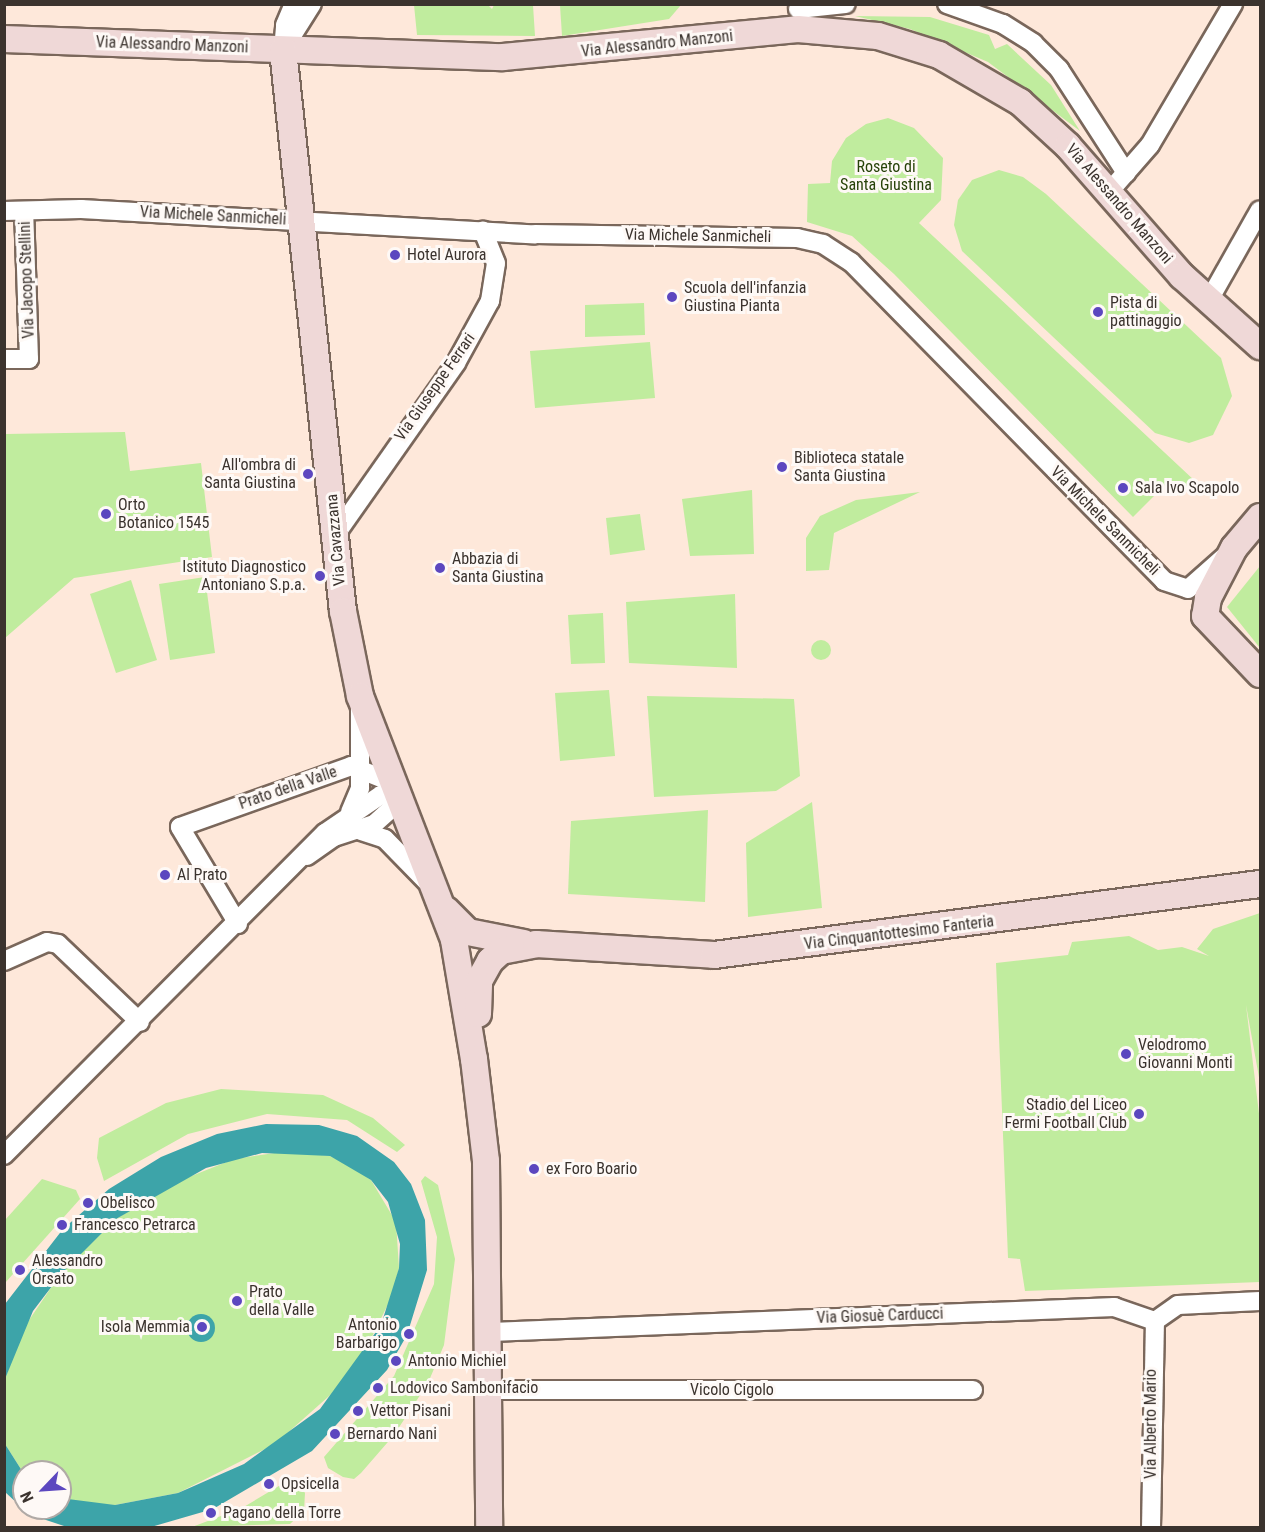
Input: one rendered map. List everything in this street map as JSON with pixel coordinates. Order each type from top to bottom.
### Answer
[{"type":"street","points":[[283,50],[285,26],[294,4]]},
{"type":"street","points":[[283,50],[312,4]]},
{"type":"street","name":"Via Alessandro Manzoni","points":[[4,39],[283,50],[541,56],[799,14],[846,4]]},
{"type":"street","name":"Via Alessandro Manzoni","points":[[947,4],[1003,24],[1059,69],[1126,173]]},
{"type":"street","points":[[999,4],[1003,24]]},
{"type":"street","points":[[1109,192],[1150,145],[1233,4]]},
{"type":"street","name":"Via Alessandro Manzoni","points":[[799,14],[939,55],[975,74],[1046,123],[1209,300],[1260,346]]},
{"type":"street","name":"Via Cavazzana","points":[[283,50],[300,222],[333,492],[343,611],[360,696],[361,768],[358,797],[344,817]]},
{"type":"street","name":"Via Michele Sanmicheli","points":[[4,211],[81,209],[483,230],[797,238],[823,244],[851,262],[1164,581],[1188,589],[1234,548]]},
{"type":"street","points":[[1209,300],[1260,210]]},
{"type":"street","name":"Via Jacopo Stellini","points":[[4,359],[29,359],[24,212]]},
{"type":"street","name":"Via Giuseppe Ferrari","points":[[336,534],[459,357],[490,301],[496,262],[483,230]]},
{"type":"street","points":[[1260,517],[1234,548],[1208,598],[1205,616],[1260,674]]},
{"type":"street","points":[[360,696],[441,902],[459,964],[486,1161],[491,1332],[489,1527]]},
{"type":"street","name":"Prato della Valle","points":[[238,924],[177,821],[309,778],[361,768],[399,791]]},
{"type":"street","points":[[4,1155],[344,817],[388,792],[399,791]]},
{"type":"street","points":[[307,856],[334,837],[361,831],[399,791]]},
{"type":"street","points":[[361,831],[396,847],[441,902]]},
{"type":"street","name":"Via Cinquantottesimo Fanteria","points":[[441,902],[468,932],[536,944],[714,955],[1260,884]]},
{"type":"street","points":[[4,962],[47,942],[58,944],[140,1022]]},
{"type":"street","name":"Via Cinquantottesimo Fanteria","points":[[486,1161],[479,981],[501,951],[536,944]]},
{"type":"street","points":[[1155,1321],[1178,1305],[1260,1301]]},
{"type":"street","name":"Via Giosuè Carducci","points":[[491,1332],[1114,1307],[1155,1321]]},
{"type":"street","name":"Via Alberto Mario","points":[[1151,1527],[1155,1321]]},
{"type":"street","name":"Vicolo Cigolo","points":[[491,1390],[973,1390]]},
{"type":"green space","points":[[414,5],[488,5],[492,9],[494,5],[533,5],[535,36],[417,35]]},
{"type":"green space","points":[[560,5],[681,5],[669,19],[562,36]]},
{"type":"green space","points":[[855,16],[930,17],[989,35],[995,49],[1007,44],[1051,85],[1080,131],[988,62],[910,29]]},
{"type":"green space","name":"Roseto di Santa Giustina","points":[[888,118],[914,128],[943,158],[941,200],[919,223],[1195,481],[1180,496],[1166,484],[1133,517],[894,274],[852,236],[807,222],[808,184],[830,183],[832,161],[846,138],[866,124]]},
{"type":"green space","name":"Pista di pattinaggio","points":[[999,170],[1023,177],[1046,194],[1221,358],[1232,396],[1213,435],[1189,443],[1155,433],[962,251],[954,225],[958,200],[972,180]]},
{"type":"green space","points":[[644,303],[645,335],[585,337],[585,305]]},
{"type":"green space","points":[[650,342],[655,398],[535,408],[530,351]]},
{"type":"green space","name":"Orto Botanico 1545","points":[[125,432],[130,471],[201,463],[212,557],[74,578],[5,638],[5,434]]},
{"type":"green space","points":[[752,490],[754,554],[690,556],[682,499]]},
{"type":"green space","points":[[920,492],[834,533],[829,570],[806,571],[806,538],[820,516],[856,500]]},
{"type":"green space","points":[[640,514],[645,550],[610,555],[606,518]]},
{"type":"green space","points":[[1260,566],[1260,648],[1227,607]]},
{"type":"green space","points":[[205,577],[215,653],[170,660],[159,584]]},
{"type":"green space","points":[[131,580],[157,660],[116,673],[90,594]]},
{"type":"green space","points":[[735,594],[737,668],[629,663],[626,602]]},
{"type":"green space","points":[[603,613],[605,663],[571,664],[568,615]]},
{"type":"green space","points":[[817,640],[825,640],[831,646],[831,654],[825,660],[817,660],[811,654],[811,646]]},
{"type":"green space","points":[[609,690],[615,756],[560,761],[555,693]]},
{"type":"green space","points":[[647,696],[794,699],[800,776],[776,791],[654,797]]},
{"type":"green space","points":[[812,802],[822,908],[748,917],[746,843]]},
{"type":"green space","points":[[708,810],[705,902],[568,894],[571,821]]},
{"type":"green space","name":"Velodromo Giovanni Monti","points":[[1260,913],[1260,1083],[1246,1005],[1260,1122],[1260,1282],[1025,1291],[1020,1259],[1008,1258],[996,963],[1068,955],[1072,942],[1129,936],[1158,950],[1182,947],[1209,956],[1197,949],[1213,929]]},
{"type":"green space","points":[[221,1089],[323,1095],[373,1118],[405,1145],[397,1152],[347,1120],[267,1114],[188,1134],[104,1181],[97,1158],[99,1138],[166,1103]]},
{"type":"green space","name":"Isola Memmia","points":[[288,1151],[330,1156],[351,1166],[371,1180],[396,1222],[399,1268],[392,1296],[363,1355],[337,1389],[275,1444],[178,1493],[115,1505],[72,1500],[72,1460],[15,1460],[5,1444],[5,1379],[23,1329],[61,1273],[116,1219],[174,1183],[234,1159]]},
{"type":"green space","points":[[425,1176],[438,1185],[455,1259],[444,1345],[428,1383],[394,1435],[354,1479],[343,1477],[328,1468],[324,1457],[394,1376],[434,1284],[437,1237],[421,1181]]},
{"type":"green space","points":[[42,1179],[76,1190],[80,1199],[5,1283],[5,1220]]},
{"type":"green space","points":[[294,1477],[305,1493],[304,1511],[290,1524],[192,1527],[242,1508]]},
{"type":"water","points":[[266,1124],[319,1125],[357,1136],[394,1162],[411,1184],[425,1220],[427,1270],[407,1335],[387,1370],[312,1451],[213,1509],[151,1527],[67,1527],[46,1520],[72,1520],[72,1500],[115,1505],[178,1493],[244,1464],[320,1409],[381,1325],[399,1268],[400,1244],[388,1202],[371,1180],[330,1156],[262,1153],[206,1168],[116,1219],[62,1273],[33,1311],[5,1379],[5,1304],[63,1229],[109,1189],[161,1157],[217,1134]]},
{"type":"water","points":[[201,1314],[211,1318],[215,1328],[211,1338],[201,1342],[191,1338],[187,1328],[191,1318]]},
{"type":"water","points":[[5,1444],[15,1460],[12,1460],[12,1498],[5,1492]]},
{"type":"place","name":"Hotel Aurora","points":[[395,255]]},
{"type":"place","name":"Scuola dell'infanzia Giustina Pianta","points":[[672,297]]},
{"type":"place","name":"Pista di pattinaggio","points":[[1098,312]]},
{"type":"place","name":"Biblioteca statale Santa Giustina","points":[[782,467]]},
{"type":"place","name":"All'ombra di Santa Giustina","points":[[308,474]]},
{"type":"place","name":"Sala Ivo Scapolo","points":[[1123,488]]},
{"type":"place","name":"Orto Botanico 1545","points":[[106,514]]},
{"type":"place","name":"Abbazia di Santa Giustina","points":[[440,568]]},
{"type":"place","name":"Istituto Diagnostico Antoniano S.p.a.","points":[[320,576]]},
{"type":"place","name":"Al Prato","points":[[165,875]]},
{"type":"place","name":"Velodromo Giovanni Monti","points":[[1126,1054]]},
{"type":"place","name":"Stadio del Liceo Fermi Football Club","points":[[1139,1114]]},
{"type":"place","name":"ex Foro Boario","points":[[534,1169]]},
{"type":"place","name":"Obelisco","points":[[88,1203]]},
{"type":"place","name":"Francesco Petrarca","points":[[62,1225]]},
{"type":"place","name":"Alessandro Orsato","points":[[20,1270]]},
{"type":"place","name":"Prato della Valle","points":[[237,1301]]},
{"type":"place","name":"Isola Memmia","points":[[202,1327]]},
{"type":"place","name":"Antonio Barbarigo","points":[[409,1334]]},
{"type":"place","name":"Antonio Michiel","points":[[396,1361]]},
{"type":"place","name":"Lodovico Sambonifacio","points":[[378,1388]]},
{"type":"place","name":"Vettor Pisani","points":[[358,1411]]},
{"type":"place","name":"Bernardo Nani","points":[[335,1434]]},
{"type":"place","name":"Opsicella","points":[[269,1484]]},
{"type":"place","name":"Pagano della Torre","points":[[211,1513]]}]
